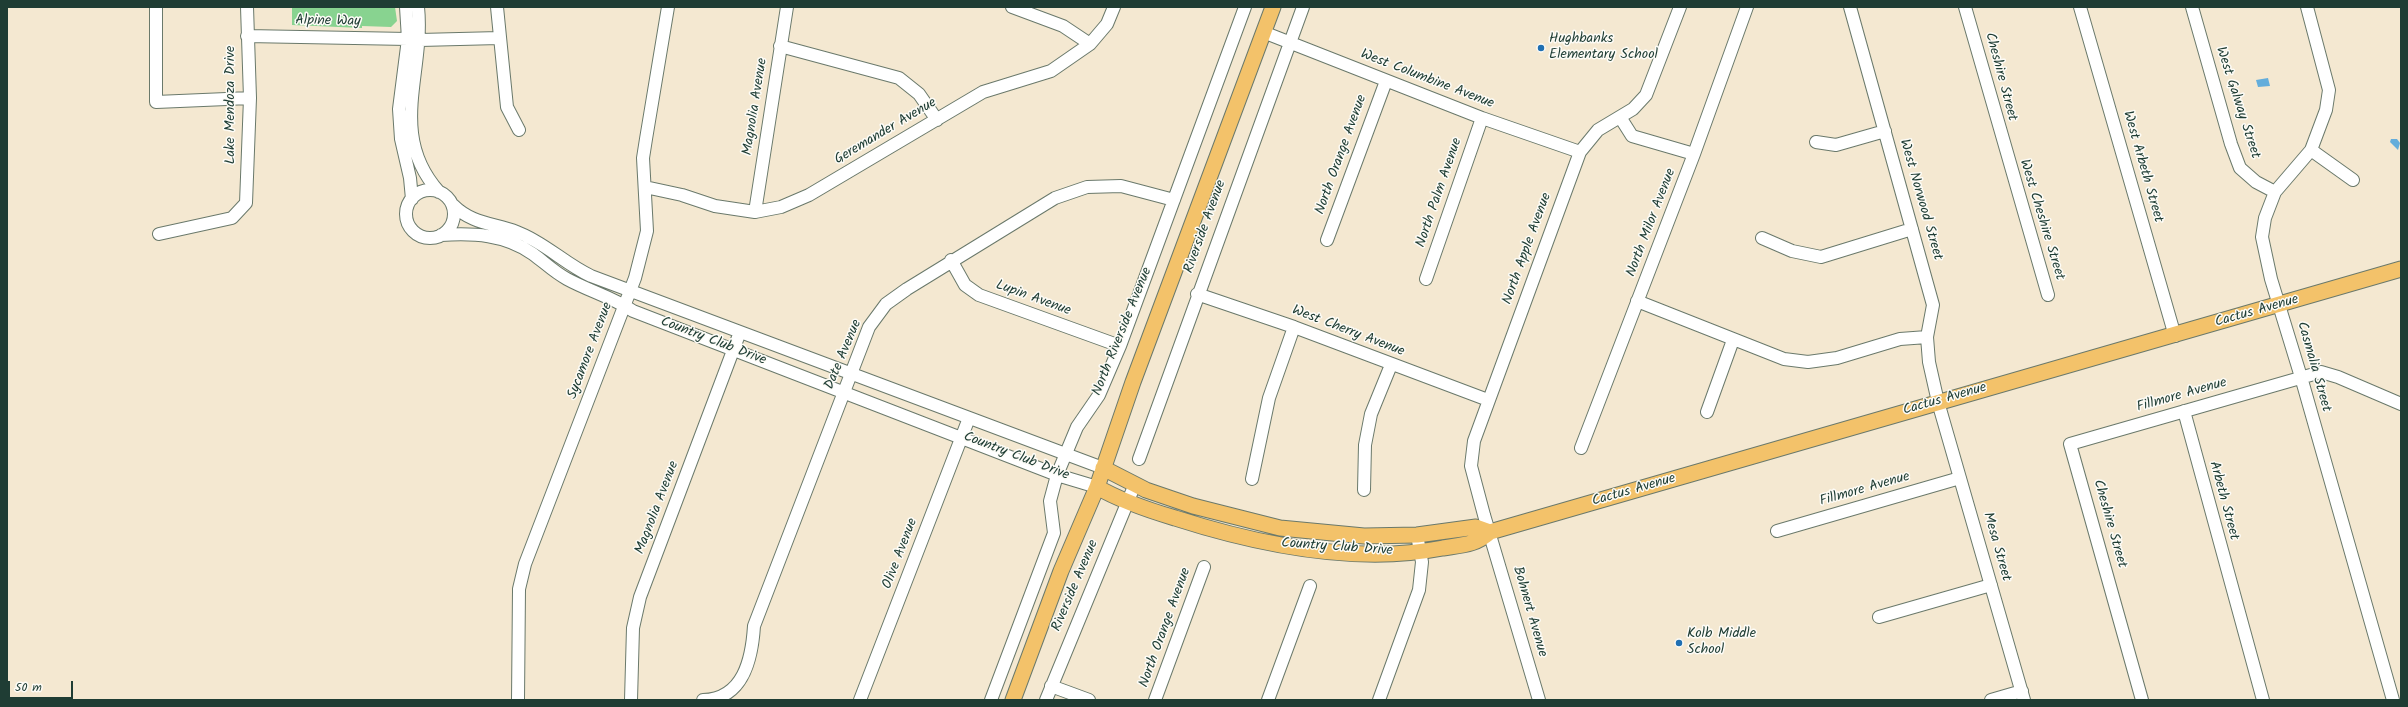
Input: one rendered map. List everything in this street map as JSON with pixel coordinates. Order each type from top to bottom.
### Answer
[{"type":"main road","name":"North Riverside Avenue","points":[[1013,700],[1061,571],[1097,487],[1133,382],[1273,7]]},
{"type":"main road","name":"Cactus Avenue","points":[[1490,532],[1938,402],[2175,336],[2401,269]]},
{"type":"main road","name":"Country Club Drive","points":[[1097,487],[1128,502],[1225,533],[1297,548],[1378,554],[1420,552],[1480,542],[1490,532],[1476,527],[1418,535],[1364,536],[1280,528],[1193,506],[1140,487],[1103,468]]},
{"type":"street","points":[[156,7],[156,102],[250,98]]},
{"type":"street","name":"Lake Mendoza Drive","points":[[159,234],[232,218],[246,203],[250,98],[247,7]]},
{"type":"street","points":[[406,7],[414,39],[412,129],[420,166],[439,192],[448,197],[453,205],[453,222],[441,235],[428,238],[413,230],[406,215],[412,199],[410,178],[401,139],[399,109],[414,39],[418,7]]},
{"type":"street","points":[[497,7],[499,38],[508,107],[519,130]]},
{"type":"street","name":"Sycamore Avenue","points":[[518,700],[519,589],[525,564],[640,263],[647,231],[644,158],[668,7]]},
{"type":"street","name":"Magnolia Avenue","points":[[755,212],[787,7]]},
{"type":"street","points":[[1012,7],[1063,26],[1090,44]]},
{"type":"street","name":"Geremander Avenue","points":[[645,187],[682,195],[714,206],[755,212],[781,207],[809,195],[983,92],[1051,71],[1090,44],[1107,24],[1114,7]]},
{"type":"street","name":"North Riverside Avenue","points":[[991,700],[1054,533],[1050,500],[1057,475],[1077,427],[1100,395],[1120,346],[1244,7]]},
{"type":"street","name":"Riverside Avenue","points":[[1139,459],[1197,294],[1303,7]]},
{"type":"street","name":"North Apple Avenue","points":[[1490,532],[1471,466],[1474,441],[1488,400],[1580,152],[1598,130],[1633,110],[1646,95],[1680,7]]},
{"type":"street","name":"North Milor Avenue","points":[[1581,448],[1694,154],[1747,7]]},
{"type":"street","name":"West Norwood Street","points":[[1850,7],[1934,305],[1927,336],[1929,362],[1938,402]]},
{"type":"street","name":"Cheshire Street","points":[[1965,7],[2006,154]]},
{"type":"street","name":"West Arbeth Street","points":[[2080,7],[2175,336]]},
{"type":"street","name":"West Galway Street","points":[[2192,7],[2231,144],[2240,168],[2256,182],[2275,192]]},
{"type":"street","name":"Casmalia Street","points":[[2307,7],[2328,90],[2326,110],[2311,150],[2275,192],[2265,218],[2262,237],[2271,279],[2301,377],[2394,700]]},
{"type":"street","name":"West Columbine Avenue","points":[[1263,32],[1290,44],[1482,118],[1580,152]]},
{"type":"street","name":"Alpine Way","points":[[247,36],[414,39],[499,38]]},
{"type":"street","points":[[780,46],[899,78],[919,94],[937,120]]},
{"type":"street","name":"North Orange Avenue","points":[[1327,240],[1386,81]]},
{"type":"street","points":[[1620,117],[1632,136],[1694,154]]},
{"type":"street","name":"North Palm Avenue","points":[[1426,279],[1482,118]]},
{"type":"street","points":[[1816,142],[1836,145],[1885,131]]},
{"type":"street","points":[[2311,150],[2353,180]]},
{"type":"street","name":"West Cheshire Street","points":[[2006,154],[2048,295]]},
{"type":"street","name":"Date Avenue","points":[[703,700],[711,700],[733,690],[747,669],[753,646],[754,626],[869,327],[886,304],[951,260],[1055,198],[1087,187],[1121,186],[1174,200]]},
{"type":"street","points":[[412,199],[424,191],[439,192]]},
{"type":"street","name":"Country Club Drive","points":[[453,205],[469,218],[519,232],[540,244],[574,268],[1103,468]]},
{"type":"street","points":[[1762,238],[1792,251],[1821,257],[1912,229]]},
{"type":"street","name":"Country Club Drive","points":[[441,235],[469,234],[512,242],[533,254],[562,276],[633,311],[843,393],[962,436],[1057,475],[1097,487]]},
{"type":"street","name":"Lupin Avenue","points":[[951,260],[965,285],[979,295],[1120,346]]},
{"type":"street","name":"West Cherry Avenue","points":[[1197,294],[1294,327],[1488,400]]},
{"type":"street","points":[[1637,302],[1784,359],[1808,362],[1838,358],[1900,339],[1927,336]]},
{"type":"street","points":[[1252,479],[1269,398],[1294,327]]},
{"type":"street","name":"Magnolia Avenue","points":[[631,700],[633,628],[640,597],[740,332]]},
{"type":"street","points":[[1707,412],[1732,340]]},
{"type":"street","points":[[1364,490],[1364,445],[1371,414],[1391,364]]},
{"type":"street","name":"Fillmore Avenue","points":[[2070,444],[2322,372],[2401,404]]},
{"type":"street","name":"Mesa Street","points":[[1938,402],[2023,696]]},
{"type":"street","name":"Arbeth Street","points":[[2184,411],[2263,700]]},
{"type":"street","name":"Olive Avenue","points":[[860,700],[969,418]]},
{"type":"street","name":"Cheshire Street","points":[[2070,444],[2142,700]]},
{"type":"street","name":"Fillmore Avenue","points":[[1777,531],[1960,478]]},
{"type":"street","name":"Riverside Avenue","points":[[1046,700],[1128,502],[1140,487]]},
{"type":"street","name":"Bohnert Avenue","points":[[1490,532],[1539,700]]},
{"type":"street","points":[[1379,700],[1419,590],[1422,562],[1418,535]]},
{"type":"street","name":"North Orange Avenue","points":[[1155,700],[1204,567]]},
{"type":"street","points":[[1879,618],[1991,585]]},
{"type":"street","points":[[1268,700],[1310,586]]},
{"type":"street","points":[[1051,686],[1089,700]]},
{"type":"street","points":[[1991,700],[2023,696]]},
{"type":"green space","points":[[292,7],[395,7],[397,21],[391,27],[362,26],[362,28],[292,25]]},
{"type":"water","points":[[2268,78],[2270,86],[2258,87],[2256,80]]},
{"type":"water","points":[[2391,139],[2397,139],[2400,143],[2398,150],[2390,142]]},
{"type":"place","name":"Hughbanks Elementary School","points":[[1541,48]]},
{"type":"place","name":"Kolb Middle School","points":[[1679,643]]}]
